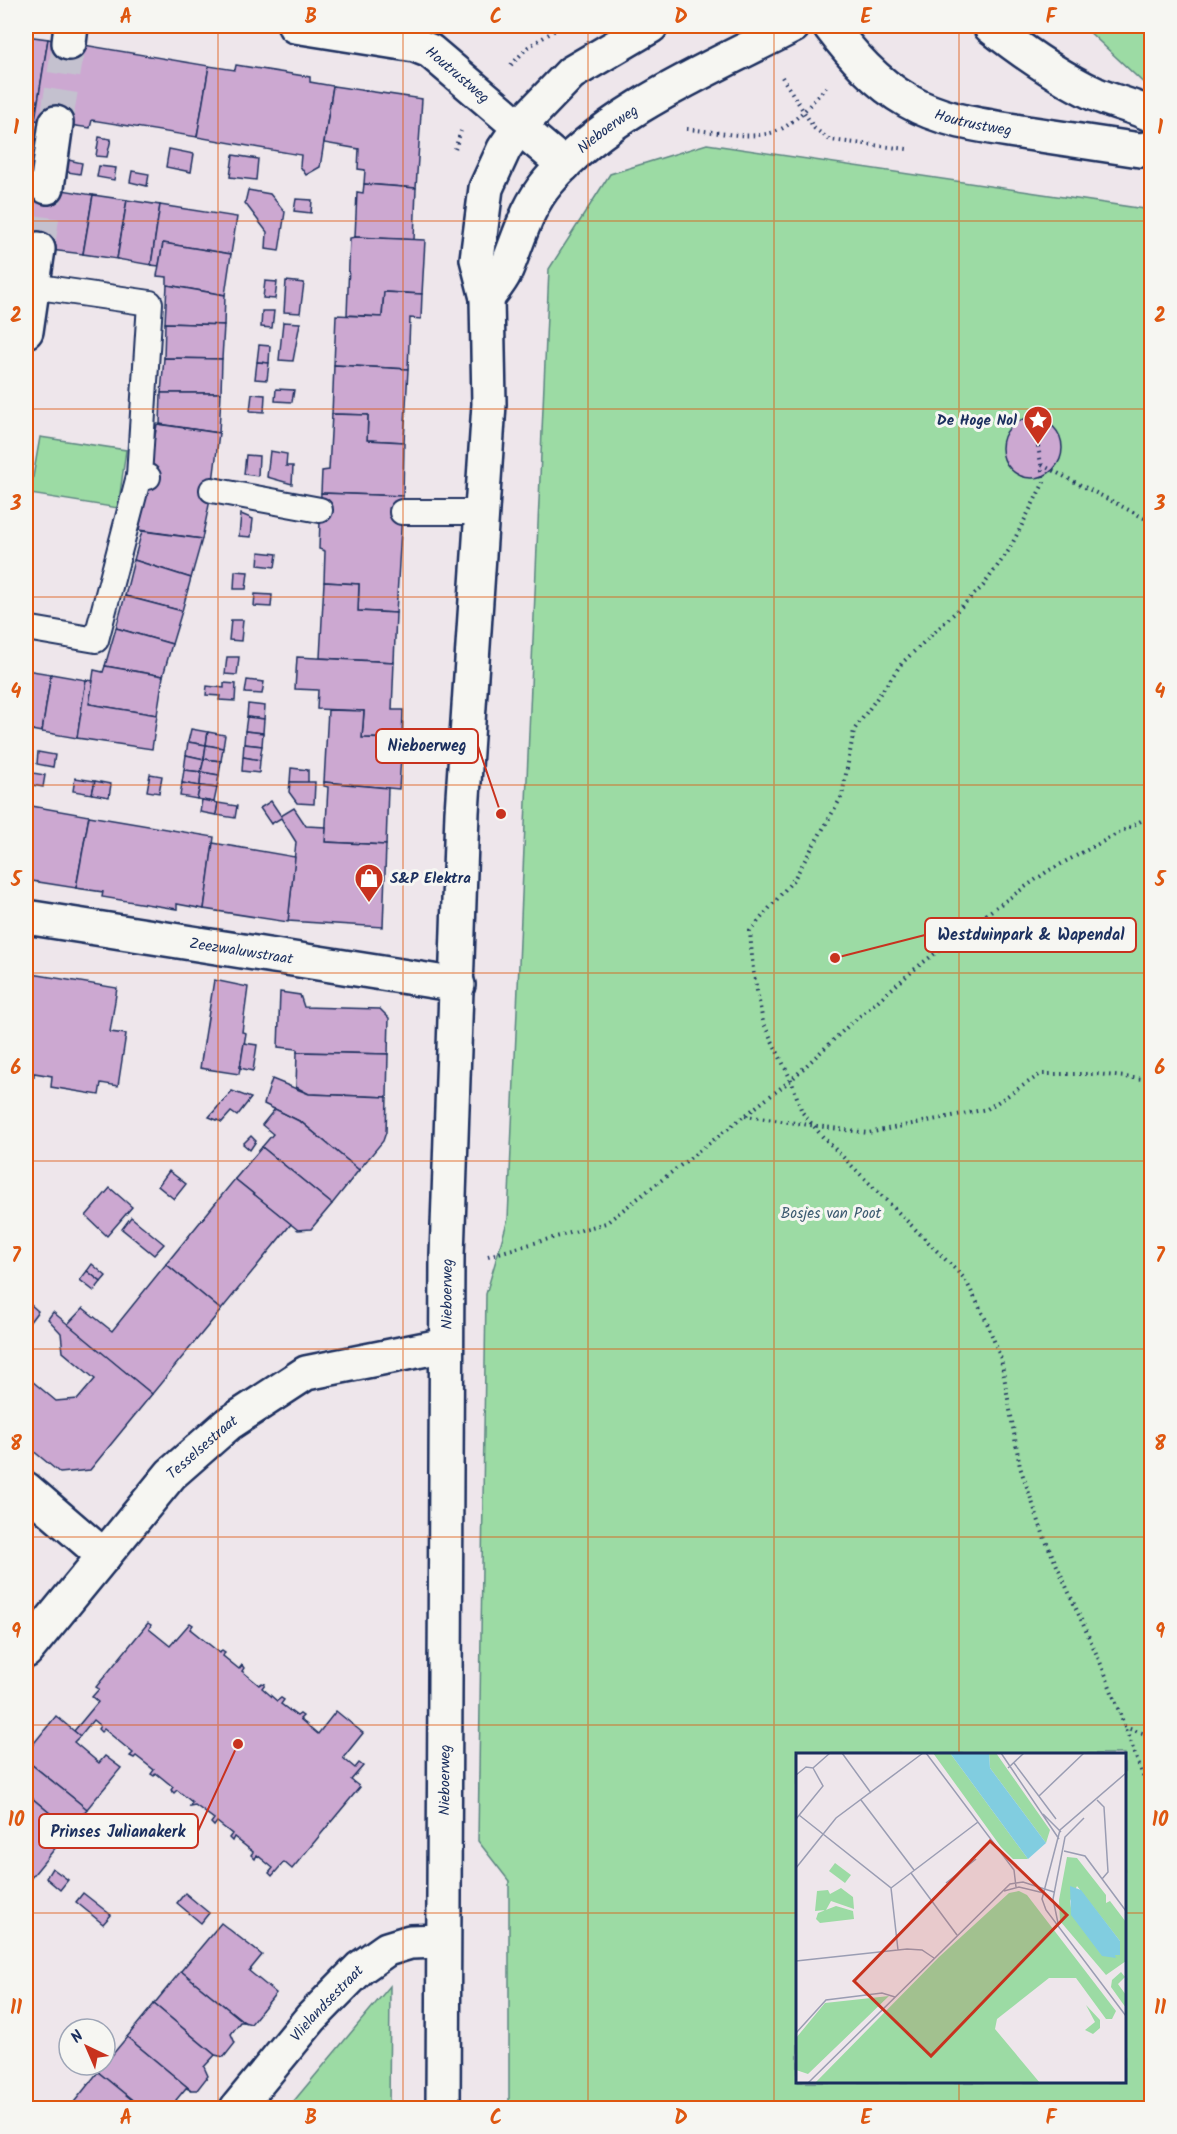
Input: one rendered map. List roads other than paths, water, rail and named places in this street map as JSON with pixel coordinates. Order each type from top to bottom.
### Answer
[{"type":"street","name":"Houtrustweg","points":[[295,26],[415,45],[430,51],[564,165]]},
{"type":"street","name":"Nieboerweg","points":[[443,2109],[447,1256],[458,985],[462,812],[489,404],[487,298],[477,259],[486,188],[504,149],[519,127],[571,73],[651,26]]},
{"type":"street","name":"Nieboerweg","points":[[487,298],[504,274],[524,218],[547,182],[585,143],[653,99],[793,26]]},
{"type":"street","name":"Houtrustweg","points":[[830,26],[854,57],[888,88],[909,102],[939,115],[970,124],[1140,150],[1152,148]]},
{"type":"street","points":[[990,26],[1026,54],[1061,75],[1095,93],[1152,115]]},
{"type":"street","points":[[47,187],[56,123]]},
{"type":"street","points":[[26,331],[38,249]]},
{"type":"street","name":"Zeezwaluwstraat","points":[[26,917],[458,985]]},
{"type":"street","name":"Tesselsestraat","points":[[26,1651],[171,1474],[228,1424],[306,1373],[446,1345]]},
{"type":"street","points":[[26,1489],[104,1556]]},
{"type":"street","name":"Vlielandsestraat","points":[[237,2109],[311,2018],[360,1968],[387,1949],[411,1942],[443,1941]]},
{"type":"lane","points":[[26,628],[96,640],[143,477],[150,303],[32,286]]},
{"type":"lane","points":[[212,490],[320,510]]},
{"type":"lane","points":[[402,512],[482,513]]},
{"type":"tunnel","points":[[56,123],[69,43]]},
{"type":"tunnel","points":[[38,249],[47,187]]},
{"type":"place","name":"De Hoge Nol","points":[[1038,446]]},
{"type":"place","name":"Nieboerweg","points":[[501,814]]},
{"type":"place","name":"S&P Elektra","points":[[369,904]]},
{"type":"place","name":"Westduinpark & Wapendal","points":[[835,958]]},
{"type":"place","name":"Prinses Julianakerk","points":[[238,1744]]},
{"type":"park label","name":"Bosjes van Poot","points":[[831,1213]]}]
